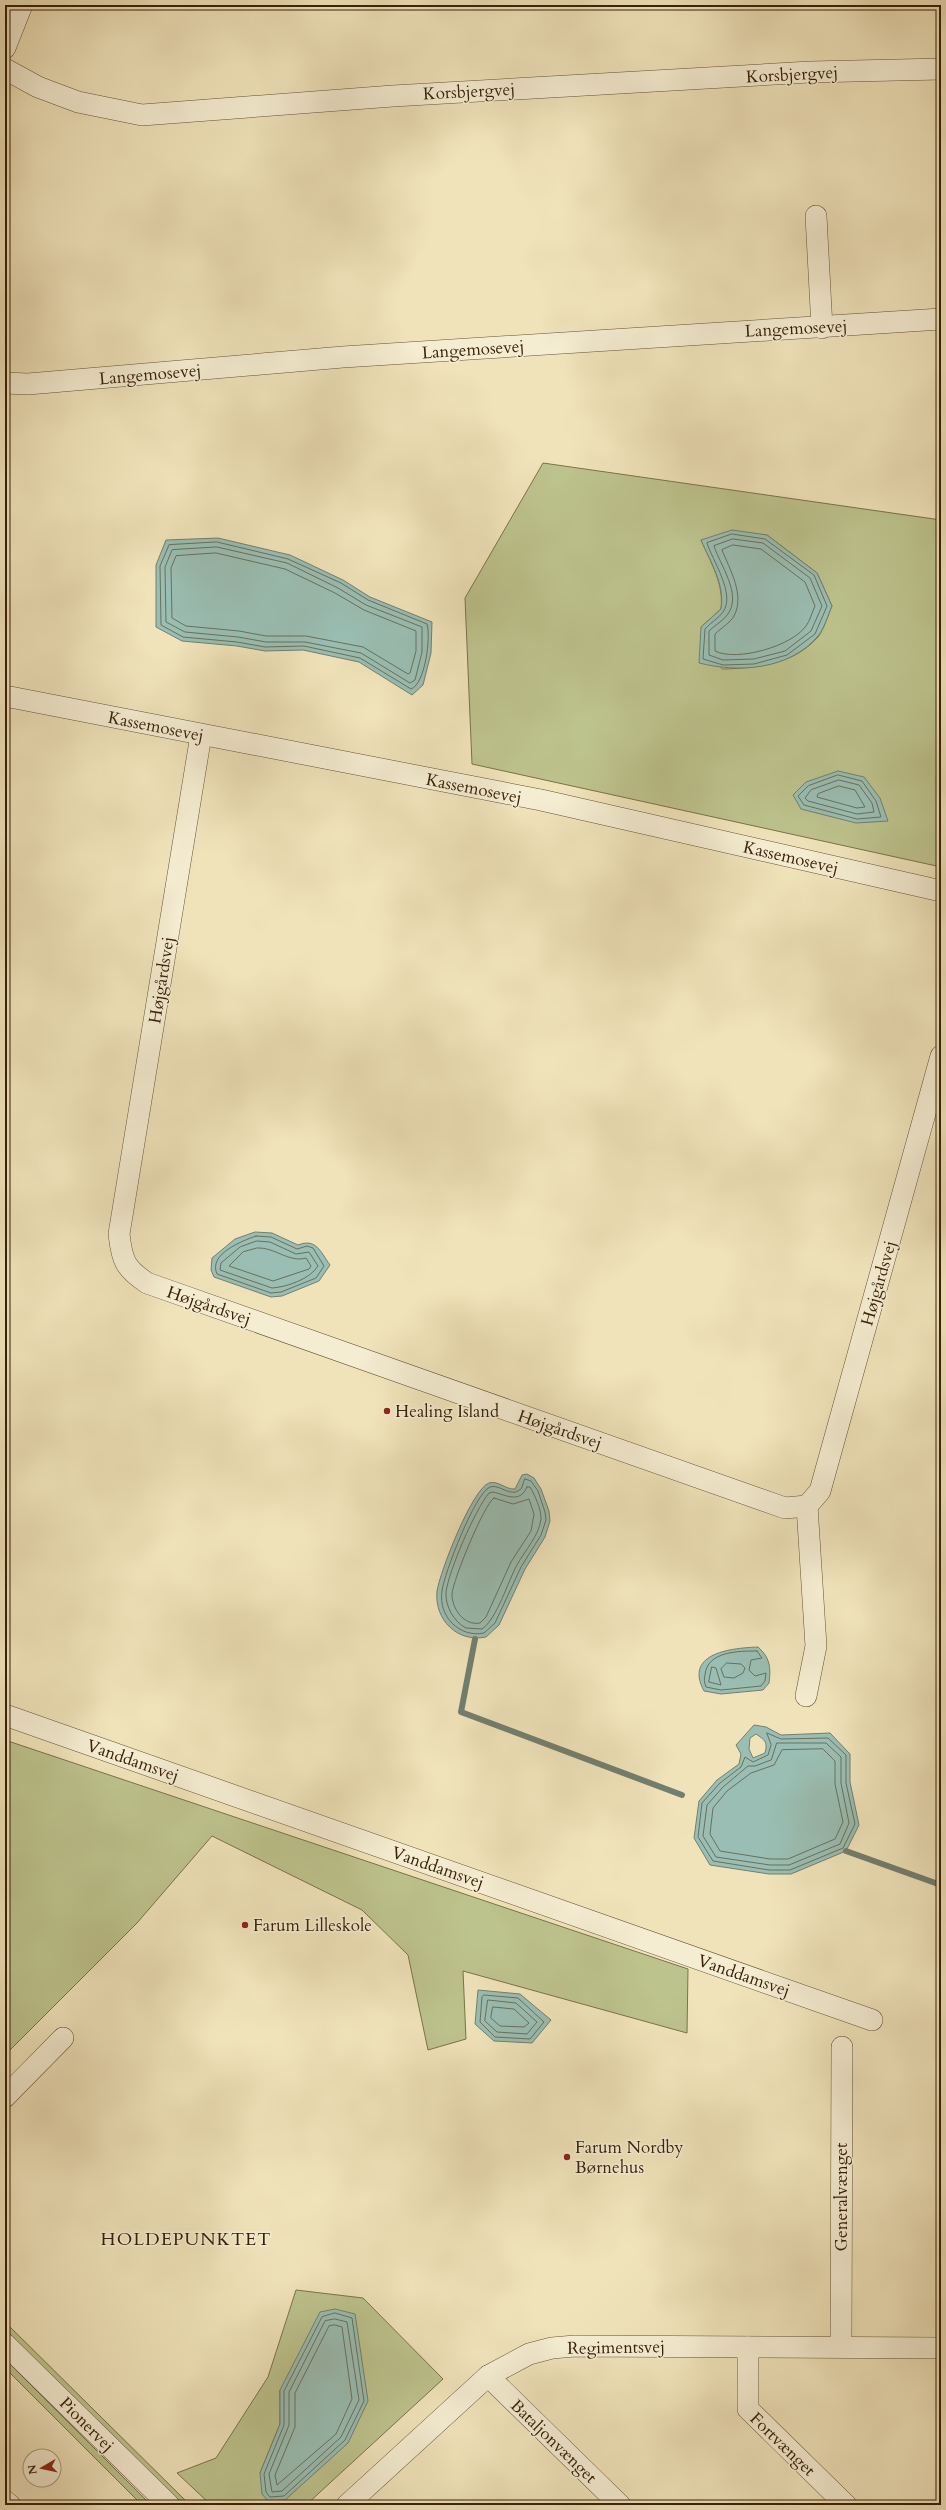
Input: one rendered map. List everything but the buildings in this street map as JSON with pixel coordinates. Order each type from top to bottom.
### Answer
[{"type":"street","points":[[5,48],[22,5]]},
{"type":"street","name":"Korsbjergvej","points":[[5,69],[38,87],[78,102],[142,115],[393,96],[810,72],[941,69]]},
{"type":"street","points":[[816,216],[822,328]]},
{"type":"street","name":"Langemosevej","points":[[5,383],[28,384],[343,357],[822,328],[941,318]]},
{"type":"street","name":"Kassemosevej","points":[[5,696],[541,800],[941,891]]},
{"type":"street","name":"Højgårdsvej","points":[[202,735],[119,1234],[121,1255],[129,1271],[147,1283],[785,1508],[806,1506],[820,1491],[941,1056]]},
{"type":"street","points":[[806,1506],[816,1646],[806,1696]]},
{"type":"street","name":"Vanddamsvej","points":[[5,1715],[872,2020]]},
{"type":"street","points":[[5,2098],[63,2038]]},
{"type":"street","name":"Generalvænget","points":[[841,2347],[842,2047]]},
{"type":"street","name":"Pionervej","points":[[5,2344],[169,2505]]},
{"type":"street","name":"Regimentsvej","points":[[352,2504],[488,2376],[529,2354],[559,2347],[941,2348]]},
{"type":"street","name":"Fortvænget","points":[[748,2347],[748,2409],[846,2505]]},
{"type":"street","name":"Bataljonvænget","points":[[488,2376],[620,2505]]},
{"type":"street","points":[[5,2501],[10,2505]]},
{"type":"green space","points":[[543,463],[941,520],[941,867],[472,764],[465,598]],"holes":[[[767,535],[817,573],[832,606],[818,637],[797,654],[786,659],[761,666],[722,669],[701,627],[721,609],[721,591],[719,582],[701,540]]]},
{"type":"green space","points":[[5,1740],[688,1969],[687,2033],[463,1971],[466,2039],[428,2050],[408,1955],[362,1910],[212,1836],[137,1923],[5,2055]]},
{"type":"green space","points":[[296,2290],[363,2298],[443,2379],[306,2505],[211,2505],[177,2473],[216,2458],[268,2377]],"holes":[[[280,2390],[285,2500],[260,2473],[280,2424]]]},
{"type":"green space","points":[[5,2322],[190,2505],[181,2505],[5,2331]]},
{"type":"green space","points":[[5,2359],[151,2505],[142,2505],[5,2368]]},
{"type":"water","points":[[732,530],[767,535],[817,573],[832,606],[824,626],[818,636],[793,656],[763,666],[747,668],[730,668],[699,663],[701,627],[721,609],[722,600],[719,582],[701,540]]},
{"type":"water","points":[[218,538],[290,555],[343,580],[370,597],[432,622],[431,653],[423,685],[412,695],[359,662],[303,650],[265,651],[237,646],[182,641],[156,627],[156,565],[166,540]]},
{"type":"water","points":[[838,771],[864,777],[880,798],[888,821],[856,823],[801,809],[793,795],[806,782]]},
{"type":"water","points":[[255,1232],[272,1233],[298,1245],[309,1243],[317,1247],[330,1265],[319,1281],[282,1296],[271,1297],[214,1277],[211,1270],[212,1258],[235,1239]]},
{"type":"water","points":[[527,1474],[534,1478],[541,1489],[549,1511],[550,1521],[545,1537],[525,1569],[499,1625],[486,1637],[476,1638],[457,1633],[444,1620],[439,1611],[437,1602],[439,1581],[450,1550],[466,1515],[482,1489],[492,1482],[515,1489],[522,1475]]},
{"type":"water","points":[[758,1647],[765,1655],[770,1667],[769,1683],[763,1690],[721,1694],[704,1691],[699,1678],[700,1668],[706,1660],[725,1651]]},
{"type":"water","points":[[754,1725],[766,1727],[781,1735],[830,1733],[850,1754],[850,1782],[859,1825],[846,1851],[791,1874],[769,1874],[710,1865],[694,1838],[699,1801],[717,1780],[739,1764],[741,1754],[736,1745]],"holes":[[[756,1734],[764,1740],[766,1746],[765,1753],[753,1758],[749,1749],[750,1738]]]},
{"type":"water","points":[[478,1990],[520,1994],[551,2020],[532,2043],[494,2041],[475,2024]]},
{"type":"water","points":[[335,2309],[355,2314],[368,2401],[348,2443],[285,2500],[268,2501],[262,2494],[260,2473],[280,2424],[280,2390],[320,2312]]},
{"type":"waterway","points":[[475,1639],[461,1712],[682,1795]]},
{"type":"waterway","points":[[846,1851],[941,1885]]},
{"type":"place","name":"Healing Island","points":[[387,1411]]},
{"type":"place","name":"Farum Lilleskole","points":[[245,1925]]},
{"type":"place","name":"Farum Nordby Børnehus","points":[[567,2157]]},
{"type":"district","name":"HOLDEPUNKTET","points":[[186,2239]]}]
